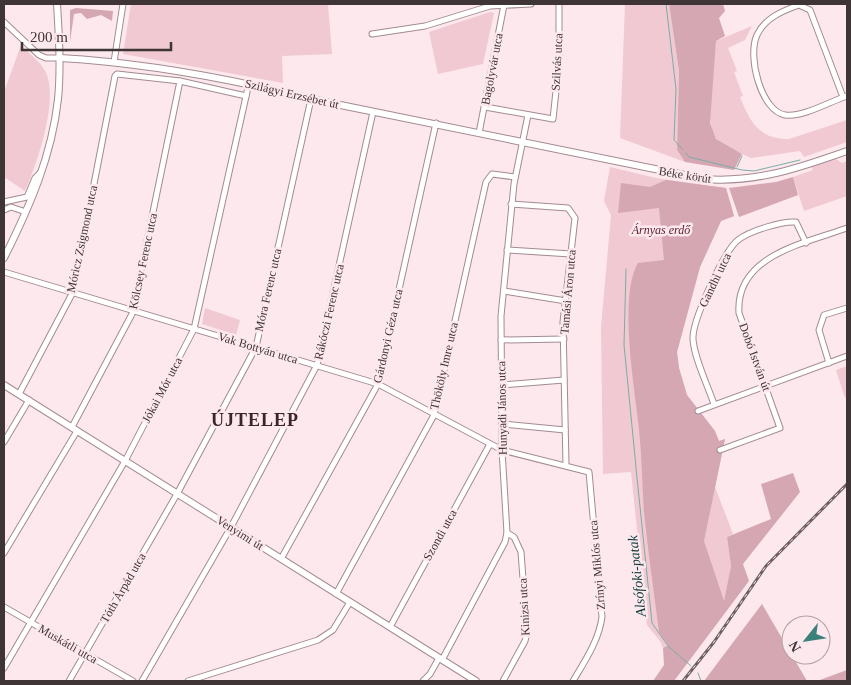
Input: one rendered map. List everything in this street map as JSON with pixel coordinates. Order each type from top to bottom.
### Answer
[{"type":"street","points":[[4,258],[30,203],[54,127],[60,58],[57,4]]},
{"type":"street","points":[[114,62],[123,4]]},
{"type":"street","points":[[372,34],[411,29],[490,6],[531,4]]},
{"type":"street","name":"Szilvás utca","points":[[528,115],[553,119],[559,63],[559,4]]},
{"type":"street","name":"Bagolyvár utca","points":[[479,133],[504,5]]},
{"type":"street","points":[[799,5],[810,10],[845,97],[794,116],[784,115],[775,111],[767,102],[754,66],[753,51],[756,36],[774,15],[799,5]]},
{"type":"street","points":[[4,22],[39,55],[46,58],[60,58]]},
{"type":"street","name":"Szilágyi Erzsébet út","points":[[60,58],[160,67],[522,141]]},
{"type":"street","name":"Szilágyi Erzsébet út","points":[[117,74],[180,82],[246,96]]},
{"type":"street","name":"Móricz Zsigmond utca","points":[[19,394],[73,292],[114,78],[117,74]]},
{"type":"street","name":"Kölcsey Ferenc utca","points":[[4,553],[74,429],[133,310],[180,82]]},
{"type":"street","name":"Jókai Mór utca","points":[[4,668],[125,461],[194,329],[249,84]]},
{"type":"street","name":"Móra Ferenc utca","points":[[177,494],[256,347],[311,99]]},
{"type":"street","points":[[485,107],[528,115]]},
{"type":"street","name":"Rákóczi Ferenc utca","points":[[142,681],[231,527],[317,366],[373,112]]},
{"type":"street","name":"Hunyadi János utca","points":[[423,681],[441,659],[505,542],[507,533],[502,450],[501,340],[511,204],[528,115]]},
{"type":"street","name":"Gárdonyi Géza utca","points":[[281,559],[378,384],[436,123]]},
{"type":"street","name":"Béke körút","points":[[522,141],[664,172],[720,180],[744,180],[788,172],[847,151]]},
{"type":"street","points":[[4,202],[28,195],[35,178],[41,173]]},
{"type":"street","name":"Thököly Imre utca","points":[[336,594],[434,415],[486,182],[490,175],[496,173],[515,177]]},
{"type":"street","points":[[16,199],[30,203]]},
{"type":"street","name":"Tamási Áron utca","points":[[511,204],[570,209],[575,218],[566,300],[564,339],[566,465]]},
{"type":"street","points":[[4,210],[9,207],[26,212]]},
{"type":"street","points":[[16,209],[21,216],[21,224]]},
{"type":"street","name":"Gandhi utca","points":[[714,404],[694,347],[693,334],[700,310],[727,253],[744,236],[786,221],[796,222],[806,243]]},
{"type":"street","name":"Dobó István út","points":[[720,450],[780,428],[740,319],[740,299],[752,273],[762,261],[847,228]]},
{"type":"street","points":[[507,250],[571,254]]},
{"type":"street","name":"Vak Bottyán utca","points":[[4,272],[378,384],[502,450],[589,472]]},
{"type":"street","points":[[504,291],[566,300]]},
{"type":"street","points":[[829,362],[819,330],[824,316],[847,308]]},
{"type":"street","points":[[501,340],[564,339]]},
{"type":"street","points":[[698,411],[847,356]]},
{"type":"street","points":[[502,385],[564,380]]},
{"type":"street","name":"Venyimi út","points":[[4,385],[476,681]]},
{"type":"street","points":[[4,442],[29,400]]},
{"type":"street","points":[[502,424],[565,430]]},
{"type":"street","name":"Szondi utca","points":[[390,627],[490,444]]},
{"type":"street","name":"Zrínyi Miklós utca","points":[[573,681],[595,642],[601,628],[602,617],[589,472]]},
{"type":"street","name":"Tóth Árpád utca","points":[[69,681],[177,494]]},
{"type":"street","name":"Kinizsi utca","points":[[503,681],[526,641],[527,633],[521,552],[514,537],[507,533]]},
{"type":"street","points":[[188,681],[326,635],[332,630],[350,602]]},
{"type":"street","name":"Muskátli utca","points":[[4,607],[133,681]]},
{"type":"green space","points":[[131,4],[328,4],[332,54],[282,56],[283,83],[123,54]]},
{"type":"green space","points":[[625,4],[669,4],[679,71],[677,150],[685,162],[620,138]]},
{"type":"green space","points":[[490,12],[494,13],[483,64],[438,74],[429,32]]},
{"type":"green space","points":[[752,26],[745,40],[728,48],[737,71],[734,72],[743,96],[740,97],[752,121],[770,136],[789,139],[847,120],[847,142],[804,157],[800,151],[751,158],[726,147],[716,139],[712,131],[709,115],[716,41]]},
{"type":"green space","points":[[21,45],[43,67],[49,83],[50,97],[41,148],[25,191],[4,177],[4,92]]},
{"type":"green space","points":[[836,159],[842,163],[847,161],[847,196],[804,211],[793,177],[813,170],[811,167]]},
{"type":"green space","name":"Árnyas erdő","points":[[610,167],[656,178],[726,188],[734,216],[721,221],[700,267],[677,352],[679,368],[687,395],[715,431],[719,441],[725,439],[715,487],[733,534],[727,537],[731,566],[724,603],[663,648],[660,641],[647,625],[631,472],[603,474],[601,327],[611,215],[604,201]]},
{"type":"green space","points":[[205,308],[240,320],[236,335],[202,324]]},
{"type":"green space","points":[[847,366],[847,397],[845,398],[836,370]]},
{"type":"shaded area","points":[[669,4],[723,4],[725,11],[719,18],[725,36],[716,41],[710,123],[716,139],[742,154],[734,170],[685,162],[677,150],[679,71]]},
{"type":"shaded area","points":[[76,8],[113,11],[112,21],[101,15],[87,19],[81,13],[74,14],[70,42],[70,10]]},
{"type":"shaded area","points":[[793,177],[798,195],[739,217],[729,188],[776,182]]},
{"type":"shaded area","name":"Árnyas erdő","points":[[666,180],[726,188],[734,216],[721,221],[700,267],[677,352],[679,368],[687,395],[715,431],[719,441],[725,439],[704,541],[724,601],[731,566],[727,537],[771,519],[761,484],[793,473],[800,492],[743,564],[749,581],[674,681],[653,681],[664,665],[663,648],[668,645],[659,632],[647,542],[640,439],[628,320],[632,278],[638,263],[664,260],[659,208],[618,213],[621,183],[650,187]]},
{"type":"shaded area","points":[[762,604],[781,637],[781,665],[798,665],[807,681],[704,681]]},
{"type":"shaded area","points":[[847,670],[847,681],[817,681]]},
{"type":"waterway","points":[[666,4],[676,89],[674,140],[683,150]]},
{"type":"waterway","points":[[686,153],[689,157],[742,170],[754,171],[800,160]]},
{"type":"waterway","points":[[737,167],[742,156]]},
{"type":"waterway","name":"Alsófoki-patak","points":[[626,269],[624,345],[636,467]]},
{"type":"waterway","name":"Alsófoki-patak","points":[[636,468],[652,623],[668,646],[691,666]]},
{"type":"waterway","name":"Alsófoki-patak","points":[[698,673],[701,681]]},
{"type":"railway","points":[[683,681],[714,642],[766,566],[847,484]]},
{"type":"district","name":"ÚJTELEP","points":[[255,420]]}]
